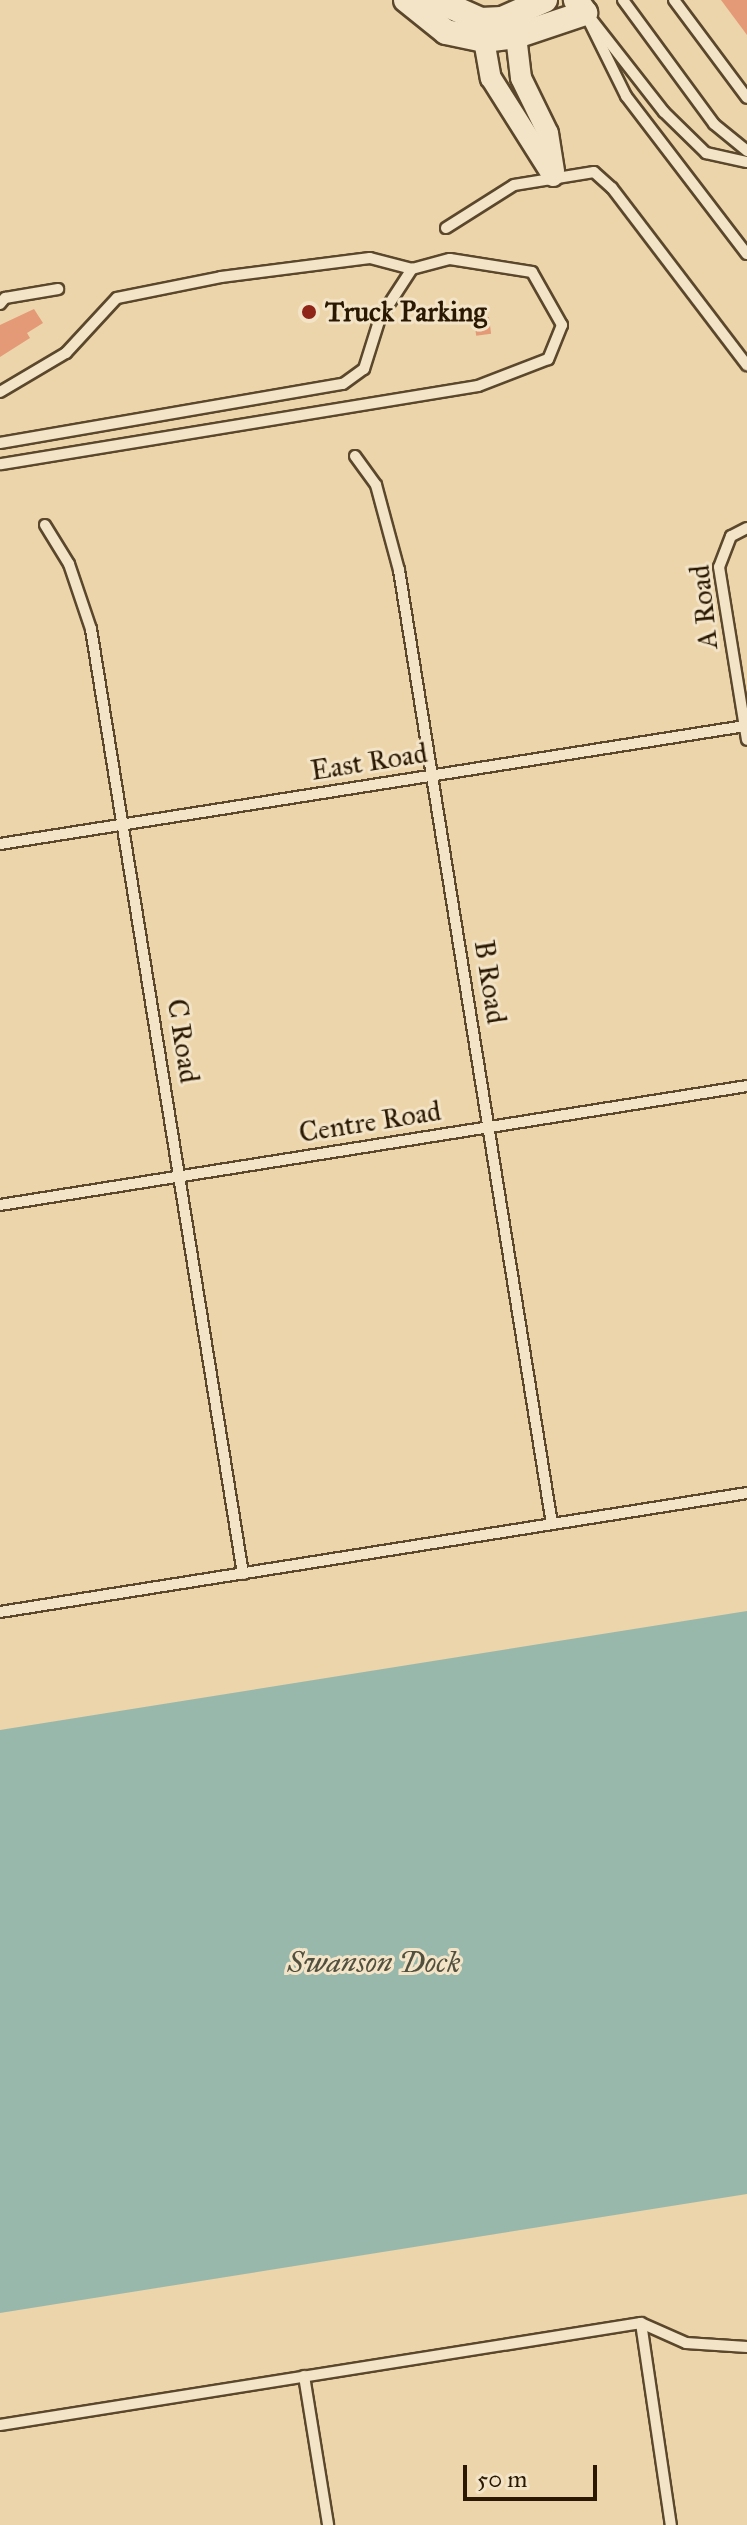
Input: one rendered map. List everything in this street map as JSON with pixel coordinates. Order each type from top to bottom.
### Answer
[{"type":"street","points":[[406,0],[446,32],[484,40],[516,36],[580,6]]},
{"type":"street","points":[[436,0],[481,20],[502,19],[545,0]]},
{"type":"street","points":[[516,36],[521,78],[548,133],[553,176]]},
{"type":"street","points":[[484,40],[491,78],[553,176]]},
{"type":"lane","points":[[623,0],[714,124],[747,151]]},
{"type":"lane","points":[[674,0],[747,98]]},
{"type":"lane","points":[[580,6],[664,112],[706,153],[747,162]]},
{"type":"lane","points":[[580,6],[626,96],[747,254]]},
{"type":"lane","points":[[446,228],[514,185],[584,171],[604,179],[747,365]]},
{"type":"lane","points":[[0,392],[66,353],[117,298],[221,277],[370,258],[412,269],[450,259],[532,272],[562,325],[548,359],[478,386],[0,464]]},
{"type":"lane","points":[[0,443],[343,384],[364,369],[380,318],[412,269]]},
{"type":"lane","points":[[0,304],[5,298],[58,289]]},
{"type":"lane","name":"B Road","points":[[355,456],[376,485],[388,525],[432,776],[552,1524]]},
{"type":"lane","name":"C Road","points":[[45,525],[69,564],[91,629],[243,1574]]},
{"type":"lane","name":"A Road","points":[[747,528],[731,536],[719,567],[747,740]]},
{"type":"lane","name":"East Road","points":[[0,844],[745,726]]},
{"type":"lane","name":"Centre Road","points":[[0,1205],[747,1086]]},
{"type":"lane","points":[[0,1612],[747,1493]]},
{"type":"lane","points":[[641,2323],[671,2525]]},
{"type":"lane","points":[[0,2425],[641,2323],[686,2343],[747,2347]]},
{"type":"lane","points":[[304,2376],[328,2525]]},
{"type":"water","name":"Swanson Dock","points":[[747,1611],[747,2194],[0,2313],[0,1730]]},
{"type":"building","points":[[721,0],[747,0],[747,35]]},
{"type":"building","points":[[34,309],[43,323],[27,333],[30,338],[0,357],[0,325]]},
{"type":"building","points":[[489,317],[491,334],[476,336],[474,319]]},
{"type":"place","name":"Truck Parking","points":[[309,312]]}]
